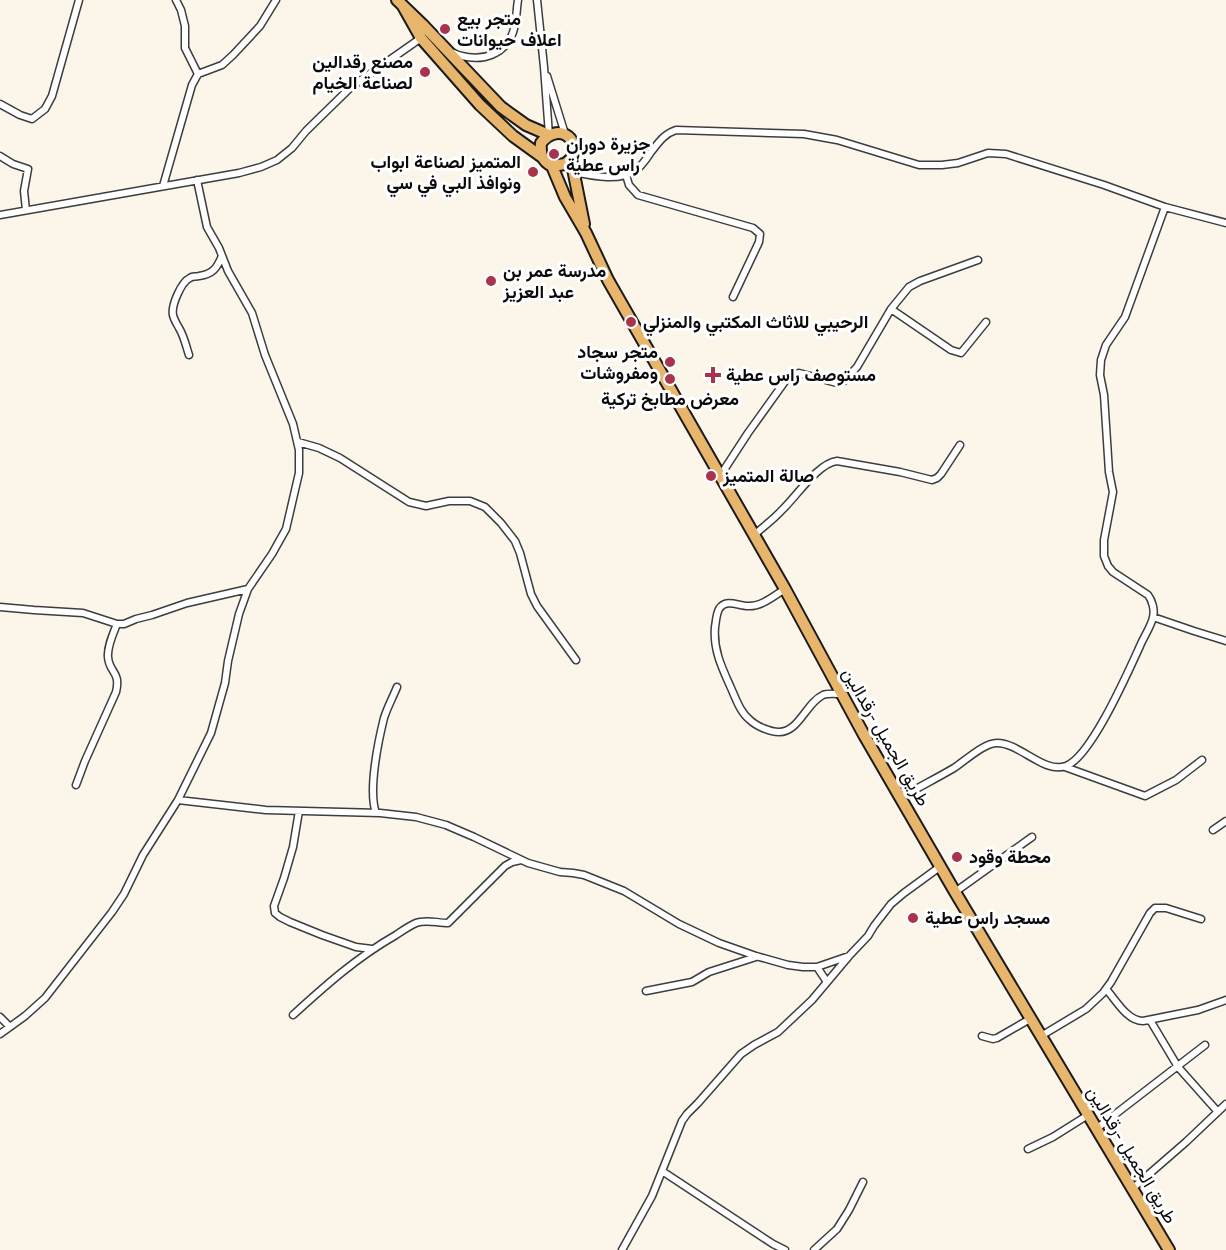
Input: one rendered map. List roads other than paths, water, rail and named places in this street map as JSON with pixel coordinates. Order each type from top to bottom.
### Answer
[{"type":"main road","points":[[400,3],[480,105],[513,136],[552,166],[565,197],[586,233]]},
{"type":"main road","points":[[424,31],[501,107],[526,125],[549,135]]},
{"type":"main road","points":[[542,157],[541,143],[549,135],[557,132],[566,134],[574,145],[571,159],[586,233]]},
{"type":"main road","points":[[552,166],[565,164],[571,159]]},
{"type":"main road","name":"طريق الجميل -رقدالين","points":[[586,233],[608,280],[785,589],[841,694],[1030,1019],[1169,1250]]},
{"type":"street","points":[[0,104],[32,119],[45,110],[52,96],[80,0]]},
{"type":"street","points":[[176,0],[185,26],[185,48],[198,74]]},
{"type":"street","points":[[163,186],[192,85],[198,74],[222,65],[233,56],[260,26],[276,0]]},
{"type":"street","points":[[0,215],[261,167],[277,160],[292,148],[351,87],[424,31],[458,56],[480,59],[500,51],[511,38],[518,0]]},
{"type":"street","points":[[537,0],[549,135]]},
{"type":"street","points":[[544,67],[566,134]]},
{"type":"street","points":[[574,172],[600,177],[626,175],[639,168],[661,140],[668,133],[676,130],[804,134],[837,140],[919,165],[958,163],[988,153],[1006,154],[1165,207],[1226,223]]},
{"type":"street","points":[[0,156],[28,169],[24,191],[26,210]]},
{"type":"street","points":[[626,175],[629,185],[638,195],[753,228],[760,234],[758,245],[733,297]]},
{"type":"street","points":[[0,1034],[45,998],[112,912],[124,894],[142,855],[178,800],[211,733],[225,683],[232,644],[248,589],[286,529],[299,473],[299,450],[293,424],[265,355],[252,313],[228,271],[207,226],[198,180]]},
{"type":"street","points":[[1065,767],[1077,759],[1111,706],[1153,618],[1151,599],[1148,595],[1113,572],[1104,556],[1104,540],[1113,492],[1100,375],[1101,360],[1106,345],[1125,317],[1165,207]]},
{"type":"street","points":[[189,355],[180,329],[173,318],[172,309],[183,284],[189,278],[212,272],[222,255]]},
{"type":"street","points":[[720,477],[786,380],[799,373],[837,383],[844,381],[856,367],[891,309],[909,287],[978,260]]},
{"type":"street","points":[[891,309],[956,353],[961,353],[986,322]]},
{"type":"street","points":[[297,442],[319,448],[340,458],[409,502],[426,506],[449,501],[470,501],[485,507],[514,541],[537,606],[576,660]]},
{"type":"street","points":[[754,535],[781,512],[821,468],[831,461],[900,472],[932,480],[941,474],[960,445]]},
{"type":"street","points":[[0,607],[83,613],[117,624],[124,624],[187,603],[248,589]]},
{"type":"street","points":[[785,589],[758,606],[731,603],[724,604],[719,609],[714,639],[718,658],[740,708],[750,721],[775,732],[784,732],[794,726],[814,702],[824,694],[841,694]]},
{"type":"street","points":[[1153,618],[1226,641]]},
{"type":"street","points":[[76,785],[116,692],[118,681],[107,653],[117,624]]},
{"type":"street","points":[[376,813],[372,795],[374,774],[385,717],[397,687]]},
{"type":"street","points":[[902,797],[988,745],[996,743],[1006,744],[1041,763],[1054,767],[1065,767],[1145,796],[1176,780],[1202,760]]},
{"type":"street","points":[[178,800],[266,810],[376,813],[416,817],[446,825],[522,860],[545,868],[584,875],[624,891],[679,924],[756,957],[803,967],[817,967],[849,956]]},
{"type":"street","points":[[299,811],[293,847],[274,906],[275,913],[322,935],[356,947],[372,949]]},
{"type":"street","points":[[1213,830],[1226,821]]},
{"type":"street","points":[[956,892],[1032,837]]},
{"type":"street","points":[[293,1015],[330,981],[372,949],[416,923],[432,921],[448,923],[506,866],[522,860]]},
{"type":"street","points":[[622,1250],[652,1196],[682,1121],[687,1114],[741,1054],[778,1032],[812,1000],[868,936],[891,904],[941,866]]},
{"type":"street","points":[[1041,1036],[1086,1009],[1106,989],[1149,913],[1155,908],[1166,908],[1201,919]]},
{"type":"street","points":[[646,991],[692,982],[709,972],[756,957]]},
{"type":"street","points":[[817,967],[827,982]]},
{"type":"street","points":[[1106,989],[1132,1019],[1137,1021],[1198,1010],[1226,1000]]},
{"type":"street","points":[[0,1017],[10,1027]]},
{"type":"street","points":[[982,1036],[988,1039],[997,1038],[1030,1019]]},
{"type":"street","points":[[1150,1020],[1178,1067],[1218,1112]]},
{"type":"street","points":[[1096,1129],[1205,1045]]},
{"type":"street","points":[[1133,1188],[1226,1104]]},
{"type":"street","points":[[1028,1149],[1066,1130],[1088,1115]]},
{"type":"street","points":[[662,1171],[785,1250]]},
{"type":"street","points":[[814,1250],[837,1229],[863,1182]]},
{"type":"place","name":"متجر بيع اعلاف حيوانات","points":[[445,29]]},
{"type":"place","name":"مصنع رقدالين لصناعة الخيام","points":[[425,72]]},
{"type":"place","name":"جزيرة دوران راس عطية","points":[[554,154]]},
{"type":"place","name":"المتميز لصناعة ابواب ونوافذ البي في سي","points":[[533,172]]},
{"type":"place","name":"مدرسة عمر بن عبد العزيز","points":[[491,281]]},
{"type":"place","name":"الرحيبي للاثاث المكتبي والمنزلي","points":[[631,322]]},
{"type":"place","name":"متجر سجاد ومفروشات","points":[[670,362]]},
{"type":"place","name":"مستوصف راس عطية","points":[[713,375]]},
{"type":"place","name":"معرض مطابخ تركية","points":[[670,379]]},
{"type":"place","name":"صالة المتميز","points":[[711,476]]},
{"type":"place","name":"محطة وقود","points":[[957,857]]},
{"type":"place","name":"مسجد راس عطية","points":[[913,918]]}]
